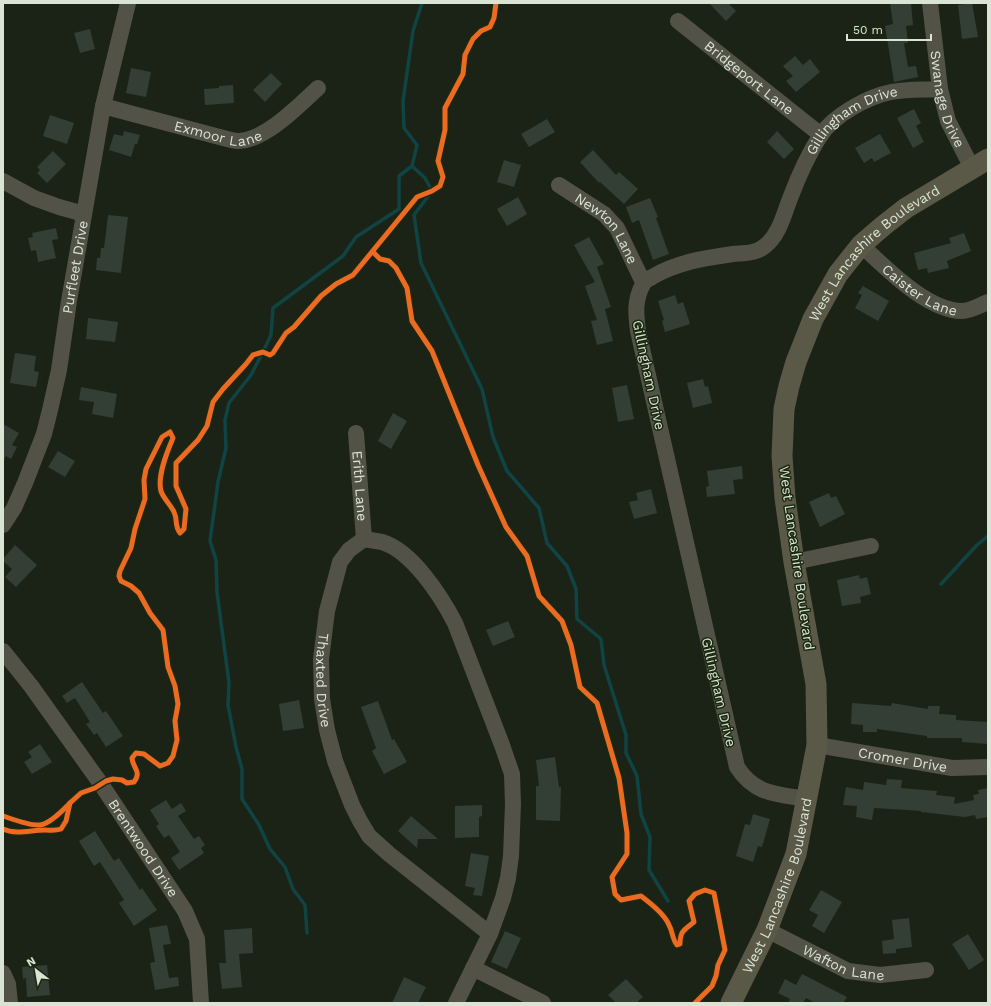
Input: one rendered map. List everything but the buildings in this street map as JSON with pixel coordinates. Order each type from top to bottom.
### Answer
[{"type":"main road","name":"West Lancashire Boulevard","points":[[731,1003],[767,930],[796,854],[817,745],[816,684],[794,562],[785,498],[782,456],[784,409],[796,362],[813,319],[838,274],[861,245],[882,226],[906,208],[980,164]]},
{"type":"street","name":"Purfleet Drive","points":[[3,525],[17,502],[44,434],[59,370],[66,320],[103,106],[128,3]]},
{"type":"street","name":"Swanage Drive","points":[[930,3],[940,89],[948,121],[980,164]]},
{"type":"street","name":"Bridgeport Lane","points":[[678,21],[821,135]]},
{"type":"street","name":"Exmoor Lane","points":[[103,106],[227,139],[240,141],[258,135],[274,126],[318,88]]},
{"type":"street","name":"Gillingham Drive","points":[[807,800],[770,793],[756,787],[744,778],[737,767],[638,331],[635,304],[643,282],[663,271],[705,258],[754,252],[764,247],[772,240],[780,227],[803,166],[821,135],[835,121],[852,108],[871,98],[892,92],[940,89]]},
{"type":"street","points":[[3,181],[34,198],[84,214]]},
{"type":"street","name":"Newton Lane","points":[[559,185],[604,214],[617,228],[643,282]]},
{"type":"street","name":"Caister Lane","points":[[861,245],[902,283],[933,303],[951,310],[964,311],[988,302]]},
{"type":"street","name":"Erith Lane","points":[[356,433],[364,540]]},
{"type":"street","points":[[364,540],[383,542],[396,549],[416,566],[433,586],[445,604],[454,623],[512,774],[513,804],[508,878],[503,898],[490,934],[456,1003]]},
{"type":"street","name":"Thaxted Drive","points":[[364,540],[349,550],[340,562],[327,611],[321,659],[322,699],[327,730],[335,761],[352,805],[369,836],[388,854],[490,934]]},
{"type":"street","points":[[794,562],[871,546]]},
{"type":"street","name":"Brentwood Drive","points":[[3,651],[31,686],[96,778],[185,911],[198,939],[201,1003]]},
{"type":"street","name":"Cromer Drive","points":[[817,745],[952,768],[988,767]]},
{"type":"street","name":"Wafton Lane","points":[[767,930],[848,971],[880,975],[926,970]]},
{"type":"street","points":[[473,968],[543,1003]]},
{"type":"street","points":[[3,972],[8,984],[10,1003]]},
{"type":"waterway","points":[[422,3],[413,31],[403,101],[404,128],[417,145],[412,166],[425,178],[432,191],[414,215],[421,263],[482,389],[493,437],[507,471],[539,508],[547,543],[567,566],[576,589],[577,619],[601,639],[604,665],[626,735],[626,753],[637,776],[641,814],[650,837],[649,870],[668,901]]},
{"type":"waterway","points":[[307,933],[305,905],[293,889],[285,867],[270,849],[259,825],[242,799],[242,769],[228,705],[229,683],[217,592],[216,560],[210,541],[218,482],[226,448],[225,420],[229,403],[251,375],[271,335],[273,308],[343,256],[356,237],[399,209],[399,176],[412,166]]},
{"type":"waterway","points":[[941,584],[977,545],[988,536]]},
{"type":"cycle path","points":[[3,829],[13,832],[61,829],[66,821],[70,803],[81,793],[113,779],[122,780],[127,783],[134,782],[137,772],[132,758],[136,753],[144,754],[160,766],[168,763],[173,756],[177,740],[175,721],[178,704],[175,686],[168,667],[163,630],[150,613],[139,593],[131,586],[121,581],[119,576],[131,548],[135,529],[145,499],[144,480],[146,469],[162,437],[170,432],[173,438],[161,471],[160,485],[162,494],[174,512],[177,527],[180,533],[184,529],[186,509],[176,486],[176,463],[198,440],[207,426],[213,402],[253,355],[263,352],[270,355],[273,353],[286,333],[294,327],[321,296],[336,284],[353,275],[417,197],[440,186],[443,177],[438,161],[445,130],[445,108],[463,74],[465,55],[473,39],[481,31],[490,27],[494,18],[496,3]]},
{"type":"cycle path","points":[[373,252],[380,259],[389,261],[396,268],[407,288],[412,321],[432,351],[478,465],[506,527],[527,556],[539,596],[562,621],[571,645],[580,687],[597,703],[619,778],[627,833],[627,854],[612,877],[615,894],[621,900],[641,896],[667,921],[677,945],[680,944],[683,931],[694,922],[689,901],[695,894],[705,890],[714,893],[725,950],[718,965],[712,986],[695,1003]]},
{"type":"cycle path","points":[[3,816],[26,823],[40,825],[48,822],[70,803]]}]
